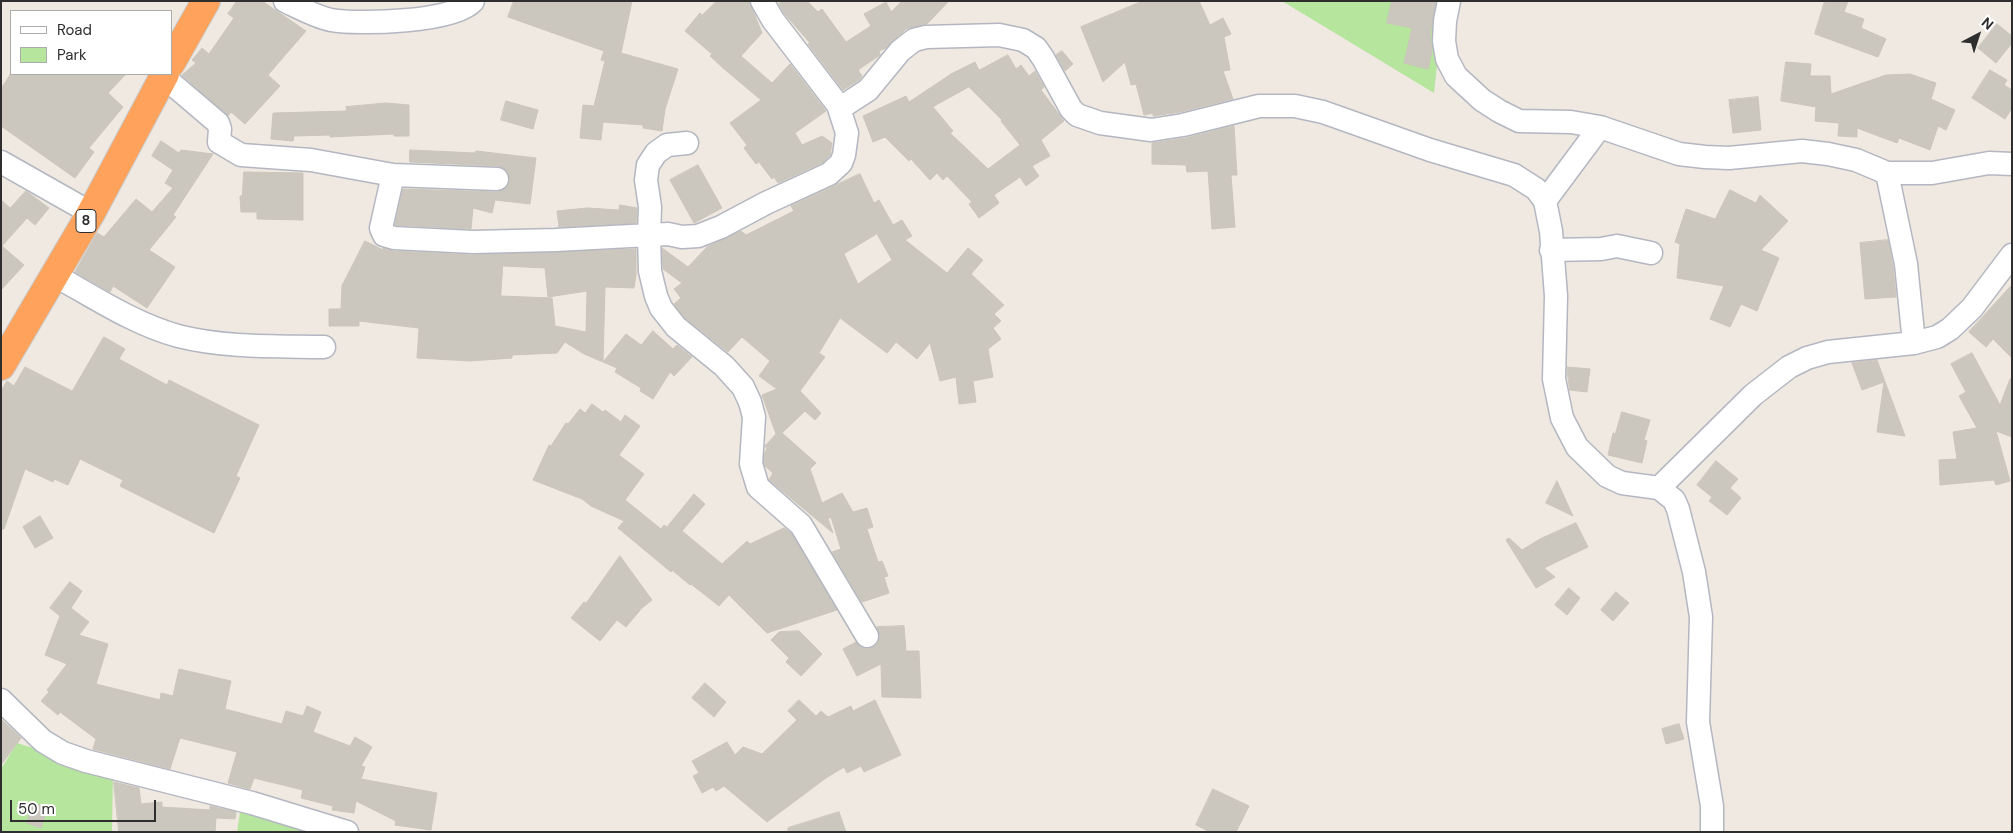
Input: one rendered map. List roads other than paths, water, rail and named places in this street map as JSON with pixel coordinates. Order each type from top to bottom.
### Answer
[{"type":"highway","name":"8","points":[[172,62],[206,1]]},
{"type":"highway","name":"8","points":[[1,366],[91,214],[165,75]]},
{"type":"street","points":[[285,1],[329,20],[378,22],[431,16],[460,10],[467,8],[473,1]]},
{"type":"street","points":[[393,175],[380,228],[384,235],[389,237],[473,242],[668,234],[698,236],[710,232],[828,174],[841,163],[847,144],[847,133],[838,105],[773,20],[762,1]]},
{"type":"street","points":[[1449,1],[1445,27],[1447,59],[1456,76],[1499,111],[1519,121],[1571,122],[1600,127],[1679,154],[1729,158],[1802,151],[1828,154],[1856,160],[1887,173],[1932,173],[1989,164],[2012,164]]},
{"type":"street","points":[[838,105],[848,104],[868,90],[900,51],[914,40],[926,37],[977,34],[1011,36],[1023,40],[1036,48],[1044,58],[1071,109],[1077,115],[1086,119],[1100,123],[1151,130],[1259,106],[1308,108],[1430,150],[1514,175],[1536,189],[1544,201],[1551,231],[1556,296],[1554,379],[1562,418],[1577,447],[1607,476],[1622,483],[1659,488],[1674,500],[1678,509],[1694,572],[1701,617],[1698,722],[1712,806],[1712,832]]},
{"type":"street","points":[[171,75],[218,123],[219,142],[241,155],[312,160],[393,175],[497,179]]},
{"type":"street","points":[[1544,201],[1600,127]]},
{"type":"street","points":[[687,142],[667,146],[656,154],[648,165],[646,180],[650,207],[650,271],[656,296],[661,308],[676,327],[734,375],[750,402],[755,428],[751,464],[758,487],[801,525],[867,636]]},
{"type":"street","points":[[1,162],[91,214]]},
{"type":"street","points":[[1887,173],[1906,264],[1914,343]]},
{"type":"street","points":[[1551,250],[1601,249],[1617,246],[1651,253]]},
{"type":"street","points":[[1659,488],[1753,395],[1789,367],[1807,358],[1828,352],[1914,343],[1937,337],[1959,321],[1989,287],[2012,254]]},
{"type":"street","points":[[54,276],[132,318],[180,336],[229,344],[324,347]]},
{"type":"street","points":[[1,700],[43,741],[63,753],[86,761],[252,804],[347,832]]}]
